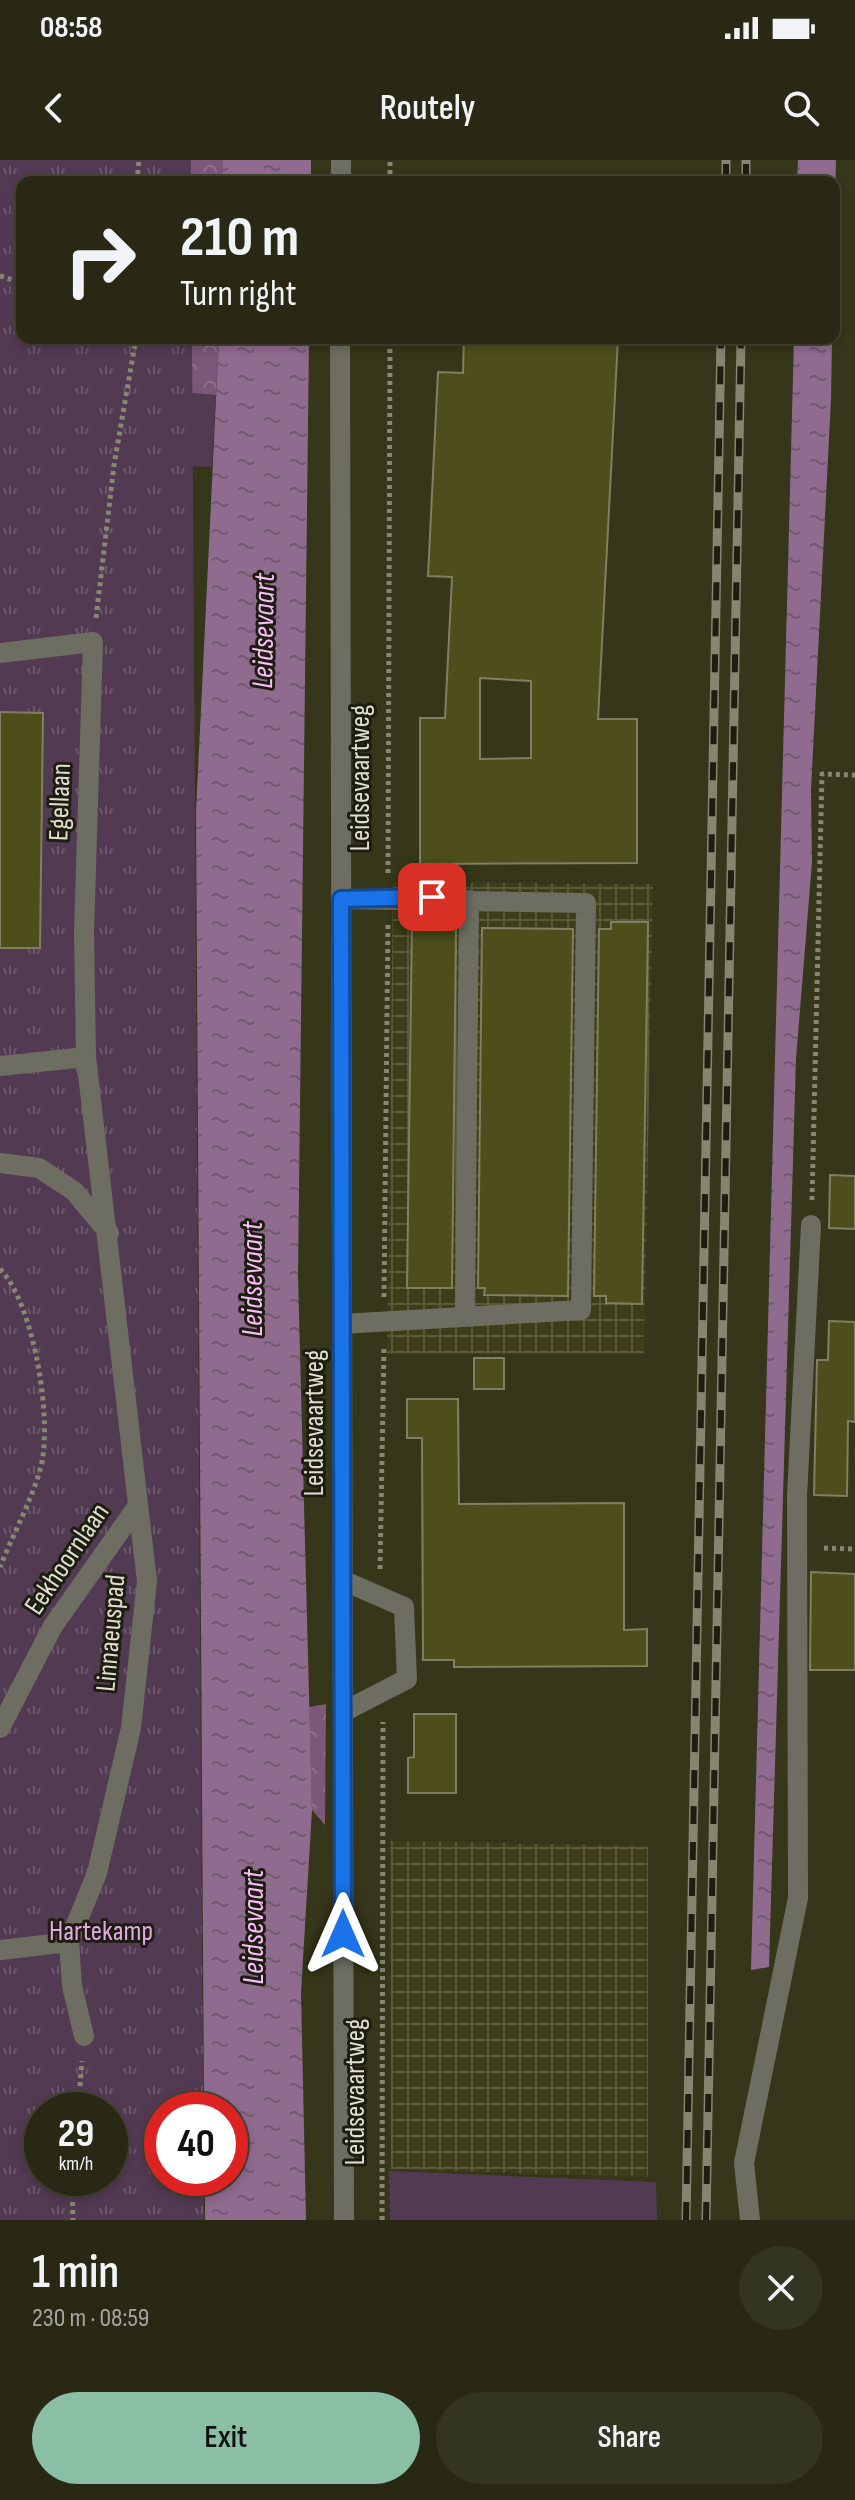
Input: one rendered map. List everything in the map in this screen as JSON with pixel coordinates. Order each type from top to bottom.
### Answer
[{"type":"street","name":"Leidsevaartweg","points":[[340,344],[344,2220]]},
{"type":"street","points":[[0,653],[93,642]]},
{"type":"street","name":"Egellaan","points":[[86,1057],[84,932],[93,642]]},
{"type":"street","points":[[341,899],[586,903],[581,1310],[465,1314],[342,1324]]},
{"type":"street","points":[[465,1314],[469,900]]},
{"type":"street","points":[[0,1066],[86,1057]]},
{"type":"street","name":"Linnaeuspad","points":[[84,2036],[72,1986],[69,1942],[97,1873],[131,1728],[147,1581],[109,1233],[86,1057]]},
{"type":"street","points":[[0,1163],[39,1168],[74,1191],[109,1233]]},
{"type":"street","points":[[750,2220],[744,2163],[798,1898],[797,1496],[811,1225]]},
{"type":"street","name":"Eekhoornlaan","points":[[0,1728],[53,1626],[137,1507]]},
{"type":"street","points":[[342,1580],[404,1607],[407,1679],[343,1712]]},
{"type":"street","points":[[0,1950],[69,1942]]},
{"type":"path","points":[[93,642],[114,465],[135,344]]},
{"type":"path","name":"Leidsevaartweg","points":[[372,1592],[382,1563],[390,344]]},
{"type":"path","points":[[811,1225],[822,774],[855,775]]},
{"type":"path","name":"Eekhoornlaan","points":[[0,1269],[9,1278],[35,1338],[45,1432],[40,1470],[0,1567]]},
{"type":"path","name":"Leidsevaartweg","points":[[374,1697],[386,1729],[382,2220]]},
{"type":"path","points":[[79,2092],[84,2036]]},
{"type":"path","points":[[72,2196],[73,2220]]},
{"type":"shaded area","points":[[393,882],[653,884],[644,1354],[387,1354]]},
{"type":"shaded area","points":[[390,1841],[648,1846],[648,2177],[391,2169]]},
{"type":"green space","name":"Hartekamp","points":[[0,160],[191,160],[191,176],[16,176],[16,344],[192,344],[203,2092],[144,2092],[144,2196],[203,2196],[204,2220],[0,2220]]},
{"type":"green space","points":[[154,160],[223,160],[223,176],[155,176]]},
{"type":"green space","points":[[150,344],[219,344],[216,395],[146,389]]},
{"type":"green space","points":[[146,389],[216,395],[212,467],[139,464]]},
{"type":"green space","points":[[326,1704],[325,1825],[312,1810],[309,1707]]},
{"type":"green space","points":[[389,2171],[656,2182],[657,2220],[390,2220]]},
{"type":"water","points":[[223,160],[311,160],[311,176],[223,176]]},
{"type":"water","points":[[798,160],[836,160],[836,176],[797,176]]},
{"type":"water","name":"Leidsevaart","points":[[219,344],[309,344],[298,1276],[312,1810],[301,1992],[306,2220],[205,2220],[205,2196],[248,2196],[248,2092],[204,2092],[196,812]]},
{"type":"water","points":[[794,344],[832,344],[811,790],[812,862],[796,1059],[769,1967],[751,1970]]},
{"type":"building","points":[[464,344],[618,344],[598,719],[637,719],[637,863],[420,864],[420,718],[445,718],[452,577],[428,576],[438,372],[463,373]],"holes":[[[480,678],[531,681],[531,758],[480,759]]]},
{"type":"building","points":[[0,712],[43,713],[40,948],[0,948]]},
{"type":"building","points":[[412,920],[449,921],[449,928],[456,928],[452,1288],[407,1288]]},
{"type":"building","points":[[611,922],[648,922],[642,1304],[606,1303],[606,1296],[594,1296],[599,929],[611,929]]},
{"type":"building","points":[[482,928],[573,929],[568,1296],[484,1295],[485,1288],[478,1288]]},
{"type":"building","points":[[830,1175],[855,1176],[855,1229],[829,1228]]},
{"type":"building","points":[[829,1321],[855,1322],[855,1422],[848,1421],[847,1496],[814,1495],[817,1360],[828,1360]]},
{"type":"building","points":[[474,1358],[504,1358],[504,1389],[474,1389]]},
{"type":"building","points":[[407,1399],[458,1399],[459,1504],[624,1503],[624,1630],[647,1629],[647,1666],[454,1667],[454,1660],[423,1660],[422,1438],[407,1438]]},
{"type":"building","points":[[811,1572],[855,1574],[855,1670],[810,1670]]},
{"type":"building","points":[[414,1714],[456,1714],[456,1793],[408,1793],[408,1758],[414,1757]]},
{"type":"railway","points":[[726,160],[726,176]]},
{"type":"railway","points":[[746,160],[746,176]]},
{"type":"railway","points":[[686,2220],[721,344]]},
{"type":"railway","points":[[706,2220],[741,344]]},
{"type":"route","points":[[343,1934],[341,899],[432,897]]}]
